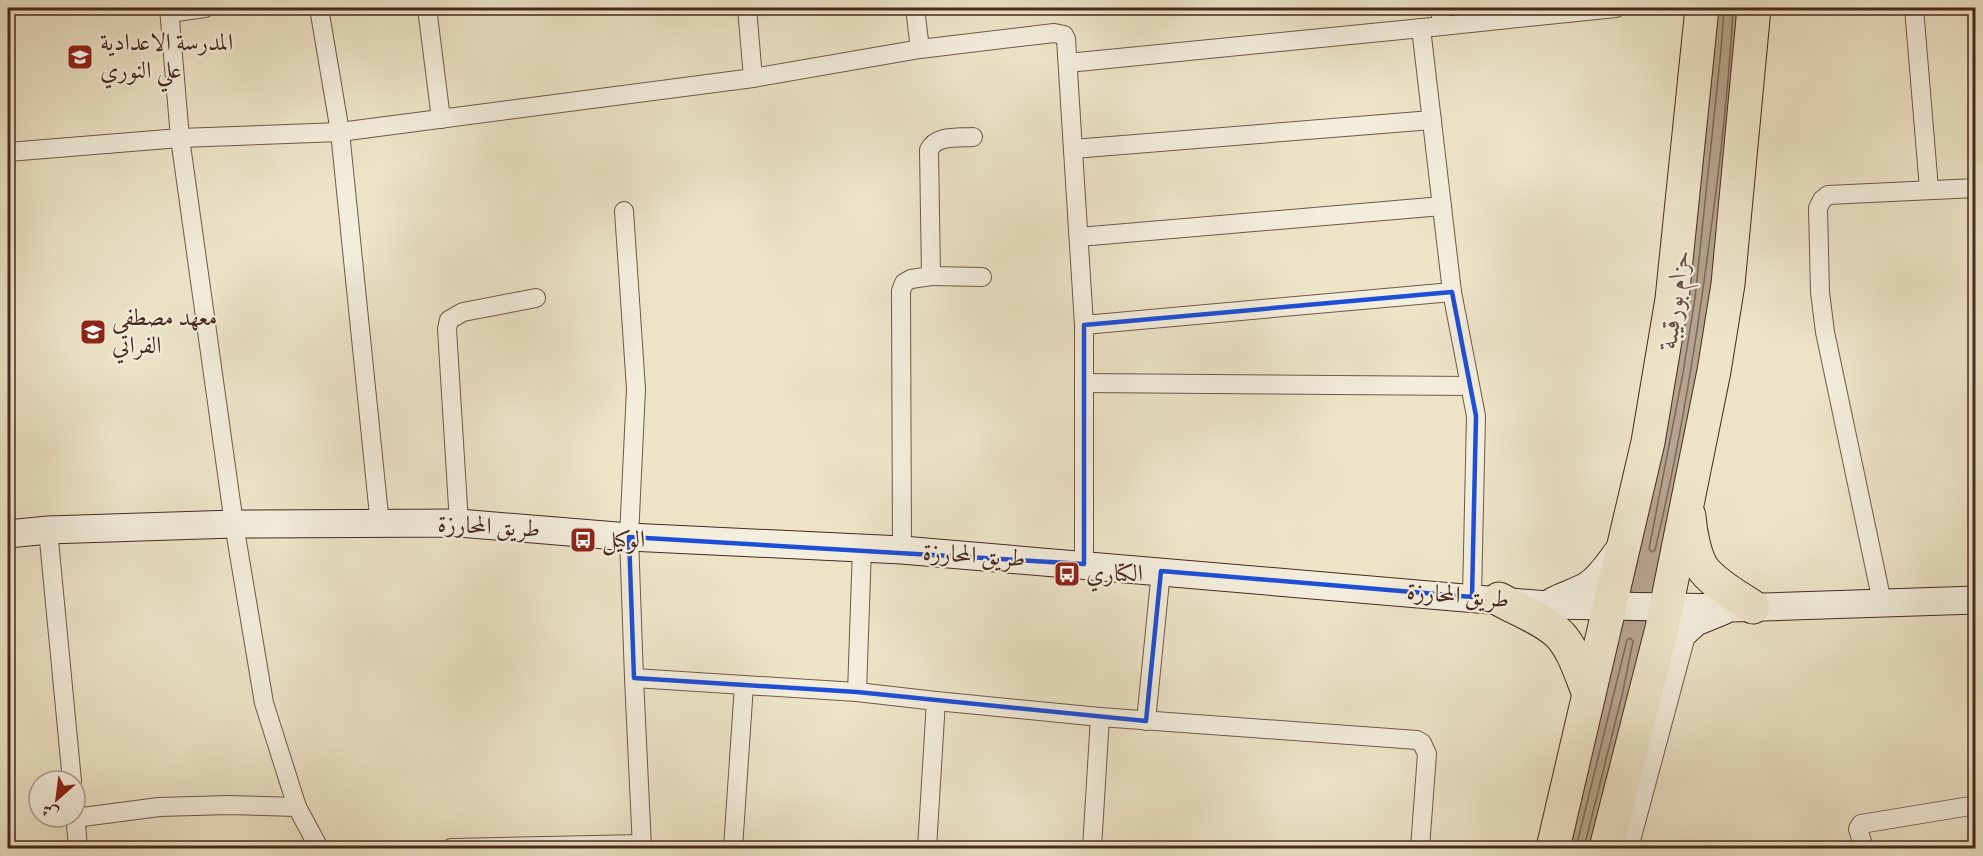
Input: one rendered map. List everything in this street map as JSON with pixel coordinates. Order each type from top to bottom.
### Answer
[{"type":"highway","points":[[1553,849],[1589,694],[1615,605],[1625,543],[1648,442],[1672,299],[1702,8]]},
{"type":"highway","points":[[1606,849],[1654,660],[1671,615],[1688,507],[1714,371],[1728,284],[1754,8]]},
{"type":"highway","points":[[1688,507],[1690,532],[1702,568],[1742,608]]},
{"type":"highway","points":[[1486,598],[1545,624],[1559,635],[1568,646],[1589,694]]},
{"type":"main road","name":"طريق المحارزة","points":[[8,534],[48,530],[234,524],[459,523],[629,537],[902,550],[1547,605],[1615,605],[1671,615],[1742,608],[1976,600]]},
{"type":"main road","points":[[1547,605],[1568,593],[1587,586],[1601,573],[1625,543]]},
{"type":"street","points":[[205,8],[169,10],[180,138],[234,524],[264,703],[297,807],[319,849]]},
{"type":"street","points":[[319,8],[340,132],[380,525]]},
{"type":"street","points":[[428,8],[441,119]]},
{"type":"street","points":[[747,8],[753,78]]},
{"type":"street","points":[[915,8],[920,50]]},
{"type":"street","points":[[1068,63],[1421,28],[1441,16],[1616,8]]},
{"type":"street","points":[[1914,8],[1929,189]]},
{"type":"street","points":[[1421,28],[1452,292],[1476,416],[1486,598]]},
{"type":"street","points":[[8,152],[180,138],[340,132],[753,78],[920,50],[1060,33],[1066,39],[1068,63],[1083,324],[1084,564]]},
{"type":"street","points":[[1073,149],[1432,120]]},
{"type":"street","points":[[931,276],[929,150],[933,143],[939,140],[973,137]]},
{"type":"street","points":[[1882,602],[1823,322],[1818,208],[1828,195],[1976,188]]},
{"type":"street","points":[[1079,237],[1442,206]]},
{"type":"street","points":[[451,849],[642,846],[629,537],[636,389],[624,211]]},
{"type":"street","points":[[902,550],[901,291],[904,283],[911,279],[931,276],[982,277]]},
{"type":"street","points":[[1083,324],[1452,292]]},
{"type":"street","points":[[459,523],[447,329],[449,320],[463,312],[536,297]]},
{"type":"street","points":[[1084,383],[1469,386]]},
{"type":"street","points":[[48,530],[71,769]]},
{"type":"street","points":[[857,692],[862,548]]},
{"type":"street","points":[[1146,721],[1161,571]]},
{"type":"street","points":[[1629,849],[1671,615]]},
{"type":"street","points":[[634,678],[857,692],[1146,721],[1411,738],[1422,743],[1427,754],[1420,849]]},
{"type":"street","points":[[733,849],[744,685]]},
{"type":"street","points":[[927,849],[936,701]]},
{"type":"street","points":[[1092,849],[1100,717]]},
{"type":"street","points":[[87,814],[159,807],[228,805],[297,807]]},
{"type":"street","points":[[1864,849],[1858,829],[1865,823],[1976,805]]},
{"type":"street","points":[[76,829],[78,849]]},
{"type":"highlighted area","points":[[1452,292],[1476,416],[1472,597],[1161,571],[1146,721],[857,692],[634,678],[629,537],[1084,564],[1084,325]]},
{"type":"water","name":"حزام بورقيبة","points":[[1711,8],[1747,8],[1729,197],[1659,594],[1629,593]]},
{"type":"water","points":[[1618,620],[1651,621],[1597,848],[1562,848]]},
{"type":"place","name":"المدرسة الاعدادية علي النوري","points":[[80,57]]},
{"type":"place","name":"معهد مصطفى الفراتي","points":[[93,332]]},
{"type":"place","name":"الوكيل","points":[[583,540]]},
{"type":"place","name":"الكتاري","points":[[1067,574]]}]
